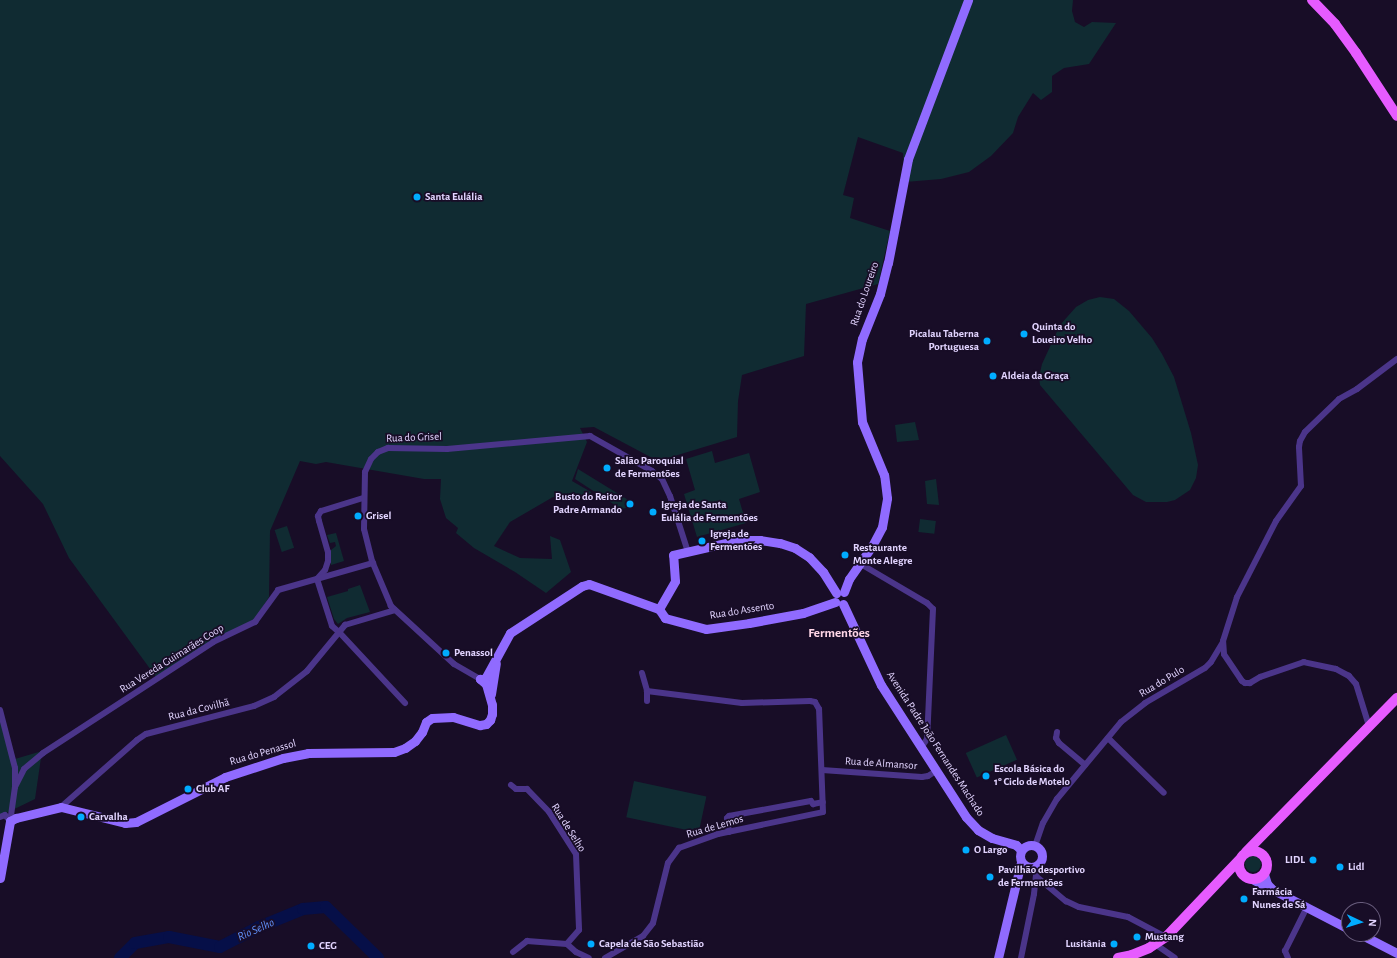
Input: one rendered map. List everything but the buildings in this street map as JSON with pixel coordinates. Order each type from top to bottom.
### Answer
[{"type":"main road","points":[[1312,0],[1334,24],[1356,53],[1397,116]]},
{"type":"main road","points":[[1118,958],[1132,955],[1166,937],[1222,880],[1246,852],[1264,836],[1397,698]]},
{"type":"main road","points":[[1222,880],[1231,878],[1250,878],[1264,874],[1267,865],[1263,855],[1262,845],[1264,836]]},
{"type":"main road","points":[[1246,852],[1252,850],[1263,855]]},
{"type":"main road","points":[[1239,860],[1240,871],[1250,878]]},
{"type":"street","name":"Rua do Loureiro","points":[[839,598],[859,563],[872,546],[882,527],[887,498],[884,474],[862,422],[857,362],[862,339],[880,294],[888,264],[908,158],[968,0]]},
{"type":"street","name":"Rua do Pulo","points":[[1035,846],[1043,823],[1057,800],[1108,738],[1132,713],[1205,668],[1211,662],[1223,642],[1236,597],[1276,521],[1301,486],[1299,447],[1304,432],[1339,399],[1357,389],[1397,359]]},
{"type":"street","name":"Rua do Grisel","points":[[480,679],[454,664],[395,610],[372,563],[364,529],[365,472],[371,459],[378,452],[388,448],[447,449],[590,436],[652,471],[662,479],[670,496],[688,552]]},
{"type":"street","points":[[364,498],[320,511],[318,516],[328,552],[328,561],[325,570],[317,579],[332,626],[405,703]]},
{"type":"street","name":"Avenida Padre João Fernandes Machado","points":[[659,609],[675,581],[673,555],[739,540],[760,540],[780,543],[795,548],[809,557],[823,572],[839,598],[882,685],[966,816],[978,830],[992,838],[1016,845],[1021,850]]},
{"type":"street","name":"Rua Vereda Guimarães Coop","points":[[15,787],[24,769],[43,753],[213,642],[255,622],[278,590],[372,563]]},
{"type":"street","points":[[859,563],[927,603],[933,609],[927,740],[921,748]]},
{"type":"street","name":"Rua do Assento","points":[[480,679],[482,680],[486,677],[510,632],[582,586],[589,584],[659,609],[665,618],[691,626],[714,628],[803,613],[839,598]]},
{"type":"street","points":[[339,632],[345,626],[395,610]]},
{"type":"street","name":"Rua da Covilhã","points":[[61,808],[137,740],[146,734],[254,706],[274,697],[307,671],[339,632]]},
{"type":"street","points":[[1223,642],[1224,654],[1242,681],[1245,683],[1250,683],[1260,677],[1304,662],[1336,669],[1349,676],[1356,684],[1370,726]]},
{"type":"street","name":"Rua do Assento","points":[[490,697],[497,655]]},
{"type":"street","points":[[642,673],[647,691],[647,701]]},
{"type":"street","points":[[480,679],[486,684],[490,697]]},
{"type":"street","points":[[647,691],[742,703],[810,700],[815,702],[819,709],[823,802],[813,804],[811,801],[729,816],[726,824],[729,832]]},
{"type":"street","name":"Rua do Penassol","points":[[61,808],[125,823],[136,822],[225,777],[283,758],[308,753],[394,752],[405,748],[415,741],[422,732],[426,722],[432,718],[441,716],[468,720],[480,725],[486,724],[490,720],[492,714],[490,697]]},
{"type":"street","points":[[0,710],[15,768],[15,787],[0,878]]},
{"type":"street","points":[[1057,732],[1056,738],[1059,743],[1085,765]]},
{"type":"street","points":[[1108,738],[1164,793]]},
{"type":"street","name":"Rua de Almansor","points":[[822,770],[922,776],[928,776],[936,771]]},
{"type":"street","name":"Rua de Selho","points":[[511,785],[516,789],[526,789],[549,812],[576,854],[579,930],[568,944]]},
{"type":"street","name":"Rua de Lemos","points":[[605,958],[643,936],[653,923],[668,863],[676,851],[689,844],[729,832],[823,812],[823,802]]},
{"type":"street","points":[[10,821],[24,814],[61,808]]},
{"type":"street","points":[[0,817],[5,815],[10,821]]},
{"type":"street","points":[[998,958],[1022,862],[1020,858],[1021,850],[1028,845],[1039,848],[1041,855],[1037,864],[1037,877],[1021,958]]},
{"type":"street","points":[[1022,862],[1030,867],[1037,864]]},
{"type":"street","points":[[1264,874],[1267,884],[1272,890]]},
{"type":"street","points":[[1037,877],[1066,901],[1079,907],[1128,917],[1166,937]]},
{"type":"street","points":[[1250,878],[1341,925]]},
{"type":"street","points":[[1288,958],[1285,951],[1307,907]]},
{"type":"street","points":[[513,952],[527,941],[568,944],[576,952],[589,958]]},
{"type":"street","points":[[1376,942],[1397,953]]},
{"type":"street","points":[[1155,944],[1175,958]]},
{"type":"green space","points":[[0,0],[1073,0],[1072,11],[1075,22],[1084,27],[1092,22],[1116,23],[1089,64],[1064,68],[1052,76],[1052,92],[1041,100],[1033,93],[1018,117],[1013,133],[991,156],[969,172],[941,179],[905,182],[903,153],[858,137],[843,195],[854,198],[850,218],[890,231],[878,284],[806,304],[804,356],[742,375],[738,401],[737,437],[658,461],[594,427],[580,428],[587,442],[572,481],[591,492],[586,502],[576,496],[553,497],[510,522],[494,546],[520,558],[552,559],[550,536],[560,540],[571,572],[546,593],[515,572],[474,548],[456,533],[458,528],[446,518],[440,499],[441,479],[424,479],[326,462],[316,464],[300,461],[270,531],[269,597],[255,619],[156,677],[69,558],[43,504],[0,456]]},
{"type":"green space","points":[[1100,297],[1114,299],[1129,311],[1152,338],[1174,377],[1191,433],[1198,465],[1196,478],[1190,490],[1175,500],[1167,502],[1146,502],[1133,495],[1040,385],[1039,377],[1042,364],[1060,325],[1076,307],[1088,300]]},
{"type":"green space","points":[[915,422],[919,440],[897,442],[895,425]]},
{"type":"green space","points":[[712,451],[715,463],[749,453],[760,492],[739,499],[746,523],[697,537],[684,494],[695,490],[686,459]]},
{"type":"green space","points":[[578,469],[630,501],[626,508],[621,509],[575,479]]},
{"type":"green space","points":[[936,479],[939,505],[927,504],[925,481]]},
{"type":"green space","points":[[920,519],[936,521],[934,534],[918,532]]},
{"type":"green space","points":[[287,526],[294,548],[282,552],[275,530]]},
{"type":"green space","points":[[336,533],[344,561],[331,565],[331,550],[336,546],[335,542],[330,543],[327,535]]},
{"type":"green space","points":[[360,585],[370,612],[347,618],[338,624],[334,619],[327,597],[348,591],[348,589]]},
{"type":"green space","points":[[0,709],[15,759],[42,751],[35,799],[0,816]]},
{"type":"green space","points":[[1006,735],[1017,760],[977,778],[966,753]]},
{"type":"green space","points":[[634,781],[706,796],[699,833],[626,817]]},
{"type":"green space","points":[[1253,856],[1259,858],[1261,864],[1259,870],[1253,872],[1247,870],[1245,864],[1247,858]]},
{"type":"waterway","name":"Rio Selho","points":[[120,958],[135,943],[169,937],[220,947],[259,927],[303,909],[326,907],[378,958]]},
{"type":"place","name":"Santa Eulália","points":[[417,197]]},
{"type":"place","name":"Quinta do Loueiro Velho","points":[[1024,334]]},
{"type":"place","name":"Picalau Taberna Portuguesa","points":[[987,341]]},
{"type":"place","name":"Aldeia da Graça","points":[[993,376]]},
{"type":"place","name":"Salão Paroquial de Fermentões","points":[[607,468]]},
{"type":"place","name":"Busto do Reitor Padre Armando","points":[[630,504]]},
{"type":"place","name":"Igreja de Santa Eulália de Fermentões","points":[[653,512]]},
{"type":"place","name":"Grisel","points":[[358,516]]},
{"type":"place","name":"Igreja de Fermentões","points":[[702,541]]},
{"type":"place","name":"Restaurante Monte Alegre","points":[[845,555]]},
{"type":"place","name":"Penassol","points":[[446,653]]},
{"type":"place","name":"Escola Básica do 1º Ciclo de Motelo","points":[[986,776]]},
{"type":"place","name":"Club AF","points":[[188,789]]},
{"type":"place","name":"Carvalha","points":[[81,817]]},
{"type":"place","name":"O Largo","points":[[966,850]]},
{"type":"place","name":"LIDL","points":[[1313,860]]},
{"type":"place","name":"Lidl","points":[[1340,867]]},
{"type":"place","name":"Pavilhão desportivo de Fermentões","points":[[990,877]]},
{"type":"place","name":"Farmácia Nunes de Sá","points":[[1244,899]]},
{"type":"place","name":"Mustang","points":[[1137,937]]},
{"type":"place","name":"Capela de São Sebastião","points":[[591,944]]},
{"type":"place","name":"Lusitânia","points":[[1114,944]]},
{"type":"place","name":"CEG","points":[[311,946]]},
{"type":"district","name":"Fermentões","points":[[839,634]]}]
